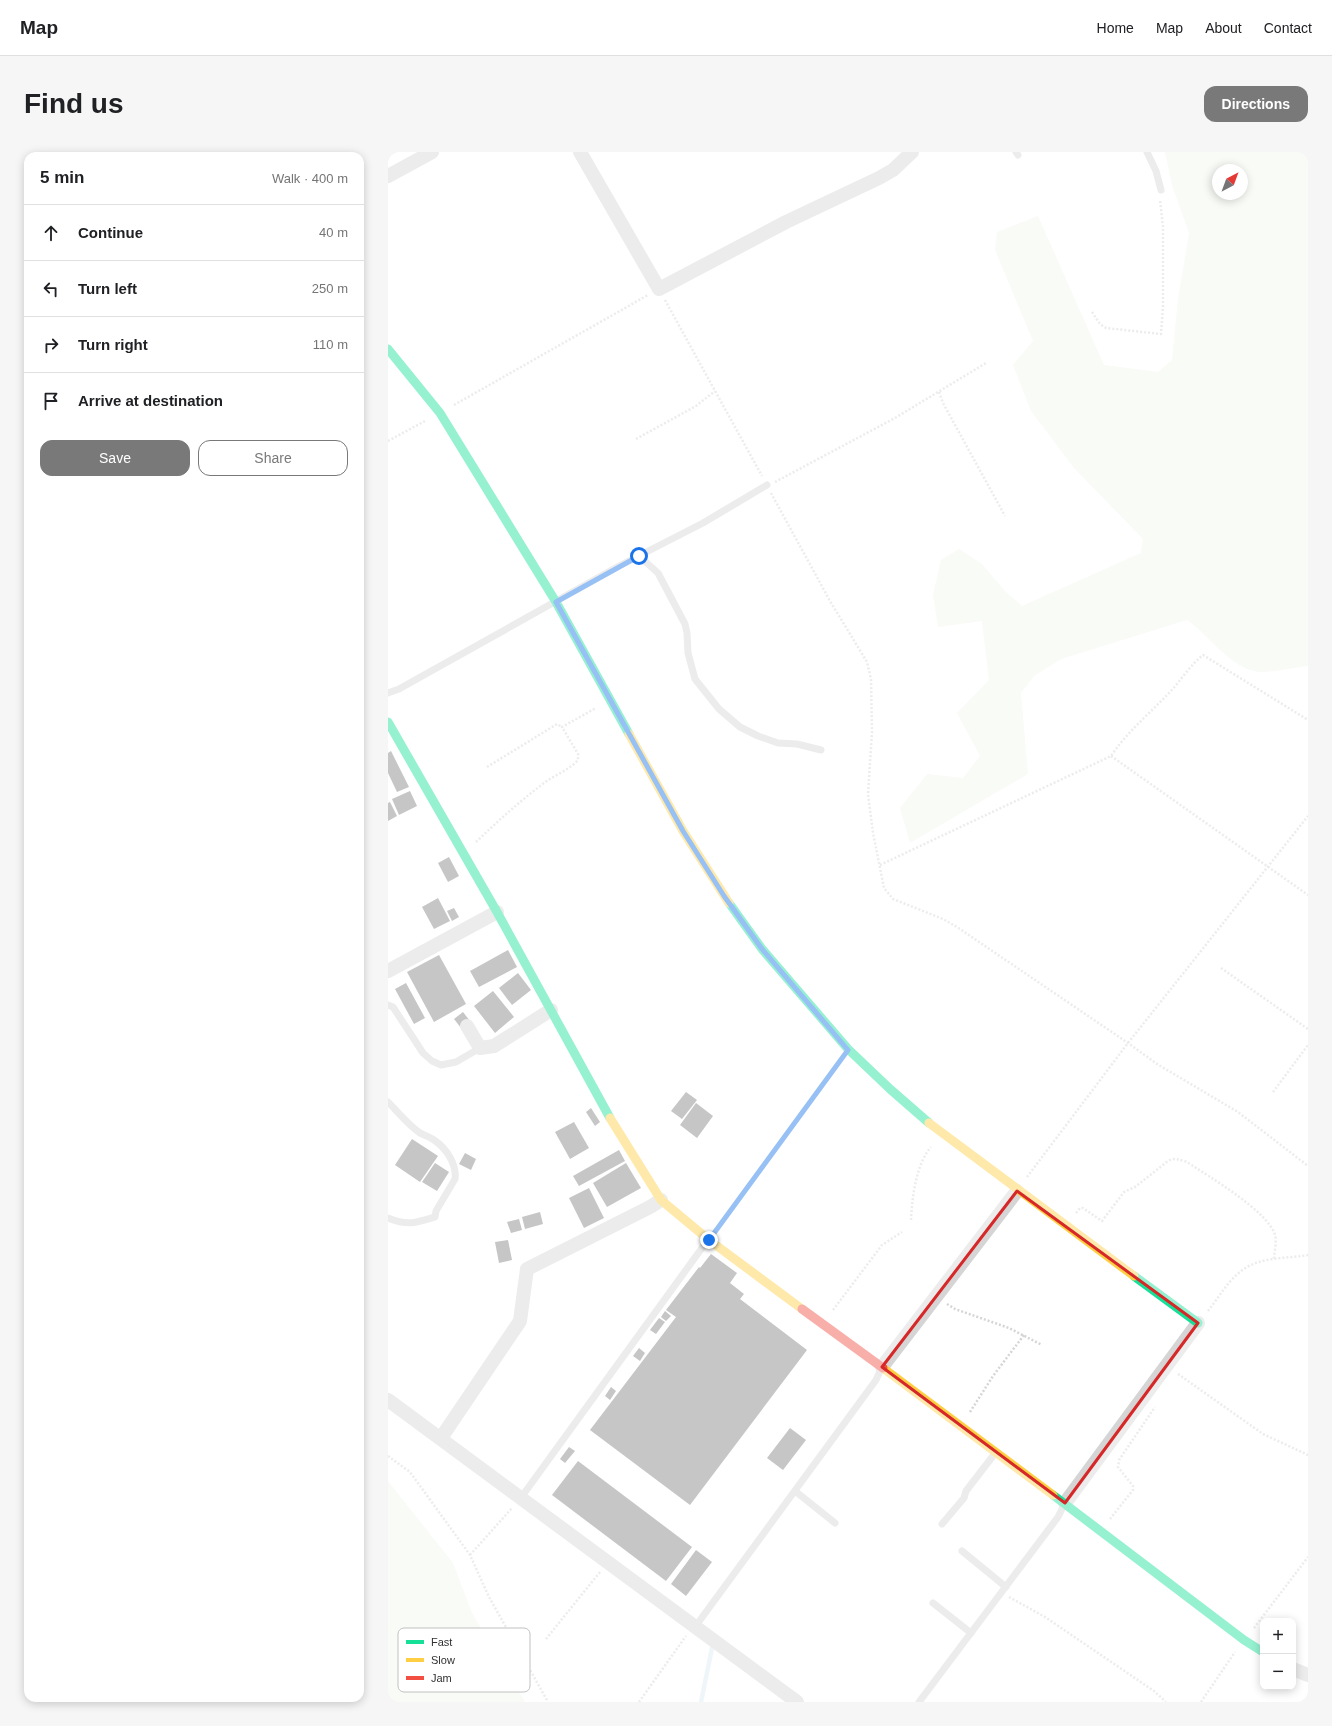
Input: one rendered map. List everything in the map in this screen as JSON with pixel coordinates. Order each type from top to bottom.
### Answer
[{"type":"street","points":[[388,176],[432,152]]},
{"type":"street","points":[[580,152],[659,289],[786,222],[879,178],[893,170],[912,152]]},
{"type":"street","points":[[388,349],[440,413],[556,602],[683,831],[724,896],[762,949],[848,1050],[942,1134],[1017,1191],[1198,1323],[1065,1503]]},
{"type":"street","points":[[388,722],[497,912],[629,1150],[661,1200],[709,1240],[959,1424],[1244,1640],[1260,1650]]},
{"type":"street","points":[[388,971],[497,912]]},
{"type":"street","points":[[468,1026],[480,1048],[494,1046],[551,1010]]},
{"type":"street","points":[[882,1367],[1017,1191]]},
{"type":"street","points":[[441,1438],[520,1321],[527,1269],[661,1200]]},
{"type":"street","points":[[388,1400],[441,1438],[520,1499],[797,1702]]},
{"type":"street","points":[[1296,1671],[1308,1675]]},
{"type":"lane","points":[[1147,152],[1156,171],[1161,190]]},
{"type":"lane","points":[[388,693],[400,689],[639,556],[703,523],[767,485]]},
{"type":"lane","points":[[639,556],[658,573],[685,624],[688,653],[695,679],[719,709],[740,728],[758,736],[778,743],[797,744],[821,750]]},
{"type":"lane","points":[[388,1005],[393,1007],[423,1053],[432,1061],[441,1065],[456,1062],[480,1048]]},
{"type":"lane","points":[[388,1102],[419,1132],[434,1139],[444,1148],[451,1159],[456,1174],[455,1179],[436,1211],[435,1217],[412,1224],[398,1222],[388,1218]]},
{"type":"lane","points":[[520,1499],[709,1240]]},
{"type":"lane","points":[[695,1626],[876,1380],[882,1367]]},
{"type":"lane","points":[[942,1524],[964,1498],[966,1491],[996,1452]]},
{"type":"lane","points":[[795,1491],[834,1523]]},
{"type":"lane","points":[[919,1702],[1058,1517],[1065,1503]]},
{"type":"lane","points":[[962,1551],[1004,1589]]},
{"type":"lane","points":[[933,1603],[971,1633]]},
{"type":"path","points":[[1092,312],[1095,319],[1106,328],[1161,334],[1163,308],[1163,227],[1160,208],[1161,190]]},
{"type":"path","points":[[388,441],[659,289],[830,601],[867,662],[871,679],[872,732],[868,794],[873,833],[884,888],[892,899],[943,919],[957,927],[1128,1042],[1157,1064],[1238,1112],[1308,1166]]},
{"type":"path","points":[[767,485],[819,459],[986,364]]},
{"type":"path","points":[[636,439],[696,406],[715,391]]},
{"type":"path","points":[[939,392],[943,403],[1005,516]]},
{"type":"path","points":[[880,865],[1111,756],[1130,733],[1168,694],[1194,662],[1203,655],[1308,720]]},
{"type":"path","points":[[562,727],[610,700]]},
{"type":"path","points":[[463,852],[526,797],[574,764],[578,760],[578,754],[562,727],[557,724],[487,767]]},
{"type":"path","points":[[1111,756],[1308,895]]},
{"type":"path","points":[[1017,1191],[1128,1042],[1308,816]]},
{"type":"path","points":[[1221,968],[1308,1029]]},
{"type":"path","points":[[1273,1092],[1308,1045]]},
{"type":"path","points":[[709,1240],[848,1050]]},
{"type":"path","points":[[911,1220],[912,1203],[922,1159],[942,1134]]},
{"type":"path","points":[[1066,1226],[1080,1208],[1083,1208],[1102,1221],[1124,1192],[1135,1187],[1173,1158],[1187,1162],[1259,1213],[1271,1227],[1275,1236],[1274,1260]]},
{"type":"path","points":[[823,1324],[882,1246],[902,1232]]},
{"type":"path","points":[[1198,1323],[1229,1283],[1240,1272],[1259,1262],[1308,1254]]},
{"type":"path","points":[[936,1297],[955,1309],[1009,1328],[1042,1345]]},
{"type":"path","points":[[959,1424],[970,1412],[1002,1364],[1024,1335]]},
{"type":"path","points":[[1174,1378],[1180,1369]]},
{"type":"path","points":[[1178,1374],[1263,1434],[1308,1455]]},
{"type":"path","points":[[1101,1531],[1133,1490],[1133,1486],[1118,1467],[1119,1460],[1156,1406]]},
{"type":"path","points":[[388,1456],[410,1472],[470,1555],[488,1598],[505,1628]]},
{"type":"path","points":[[470,1555],[520,1499]]},
{"type":"path","points":[[1201,1702],[1244,1640],[1308,1557]]},
{"type":"path","points":[[546,1639],[607,1563]]},
{"type":"path","points":[[1004,1589],[1010,1597],[1057,1625],[1154,1691],[1166,1702]]},
{"type":"path","points":[[638,1702],[690,1630],[695,1626]]},
{"type":"path","points":[[530,1671],[548,1702]]},
{"type":"highlighted area","points":[[1017,1191],[1198,1323],[1065,1503],[882,1367]]},
{"type":"shaded area","points":[[1165,152],[1308,152],[1308,666],[1263,672],[1249,670],[1230,658],[1187,620],[1061,659],[1034,676],[1021,693],[1028,774],[910,843],[900,808],[927,774],[963,778],[980,756],[957,713],[989,680],[982,621],[938,627],[933,595],[941,560],[959,549],[982,564],[1004,590],[1022,606],[1141,553],[1143,539],[1074,468],[1031,411],[1013,365],[1033,341],[995,250],[997,232],[1038,216],[1104,365],[1158,372],[1172,360],[1178,299],[1189,233],[1172,185]]},
{"type":"shaded area","points":[[388,1481],[453,1563],[472,1613],[481,1628],[398,1628],[398,1692],[519,1692],[525,1702],[388,1702]]},
{"type":"building","points":[[391,751],[409,787],[397,792],[388,773],[388,753]]},
{"type":"building","points":[[410,791],[417,806],[399,815],[392,799]]},
{"type":"building","points":[[390,802],[397,816],[388,821],[388,803]]},
{"type":"building","points":[[449,857],[459,876],[448,882],[438,863]]},
{"type":"building","points":[[438,898],[450,921],[434,929],[422,907]]},
{"type":"building","points":[[454,908],[459,917],[452,921],[447,911]]},
{"type":"building","points":[[508,950],[517,967],[479,987],[470,971]]},
{"type":"building","points":[[439,955],[466,1004],[434,1022],[407,972]]},
{"type":"building","points":[[518,973],[531,990],[512,1005],[499,988]]},
{"type":"building","points":[[406,983],[425,1018],[414,1024],[395,989]]},
{"type":"building","points":[[493,991],[514,1017],[495,1033],[474,1006]]},
{"type":"building","points":[[463,1012],[470,1021],[461,1028],[454,1019]]},
{"type":"building","points":[[686,1092],[697,1100],[682,1119],[671,1111]]},
{"type":"building","points":[[696,1103],[713,1116],[697,1138],[680,1125]]},
{"type":"building","points":[[591,1108],[600,1122],[595,1126],[586,1112]]},
{"type":"building","points":[[574,1122],[589,1148],[570,1159],[555,1132]]},
{"type":"building","points":[[412,1139],[438,1156],[420,1182],[395,1165]]},
{"type":"building","points":[[619,1150],[625,1161],[579,1186],[573,1176]]},
{"type":"building","points":[[465,1153],[476,1159],[471,1170],[459,1164]]},
{"type":"building","points":[[435,1163],[449,1172],[437,1191],[422,1182]]},
{"type":"building","points":[[626,1163],[641,1188],[607,1207],[593,1183]]},
{"type":"building","points":[[589,1188],[604,1218],[584,1228],[569,1198]]},
{"type":"building","points":[[540,1212],[543,1224],[525,1229],[522,1217]]},
{"type":"building","points":[[519,1219],[522,1230],[511,1233],[507,1222]]},
{"type":"building","points":[[508,1240],[512,1260],[499,1263],[495,1242]]},
{"type":"building","points":[[711,1254],[737,1273],[730,1283],[744,1294],[740,1299],[807,1350],[690,1505],[590,1430],[676,1317],[666,1310],[699,1267],[700,1268]]},
{"type":"building","points":[[665,1311],[671,1316],[666,1321],[661,1317]]},
{"type":"building","points":[[659,1318],[665,1322],[656,1334],[650,1330]]},
{"type":"building","points":[[639,1348],[645,1353],[640,1361],[633,1356]]},
{"type":"building","points":[[611,1387],[616,1391],[610,1400],[605,1396]]},
{"type":"building","points":[[790,1428],[806,1440],[783,1470],[767,1458]]},
{"type":"building","points":[[569,1447],[575,1451],[565,1463],[560,1459]]},
{"type":"building","points":[[578,1461],[692,1547],[666,1581],[552,1495]]},
{"type":"building","points":[[696,1550],[712,1562],[686,1596],[671,1584]]},
{"type":"waterway","points":[[701,1702],[712,1648]]},
{"type":"traffic: fast","points":[[388,349],[440,413],[556,602],[629,734]]},
{"type":"traffic: fast","points":[[388,722],[497,912],[610,1118]]},
{"type":"traffic: fast","points":[[729,903],[762,949],[848,1049],[890,1089],[929,1123]]},
{"type":"traffic: fast","points":[[1134,1276],[1198,1323]]},
{"type":"traffic: fast","points":[[1053,1495],[1244,1640],[1260,1650]]},
{"type":"traffic: slow","points":[[629,734],[683,831],[729,903]]},
{"type":"traffic: slow","points":[[610,1118],[661,1200],[709,1240],[802,1309]]},
{"type":"traffic: slow","points":[[929,1123],[1134,1276]]},
{"type":"traffic: slow","points":[[883,1368],[1053,1495]]},
{"type":"traffic: jam","points":[[802,1309],[883,1368]]},
{"type":"route","points":[[639,556],[556,602],[683,831],[724,896],[762,949],[848,1050],[822,1087],[712,1233],[709,1240]]}]
